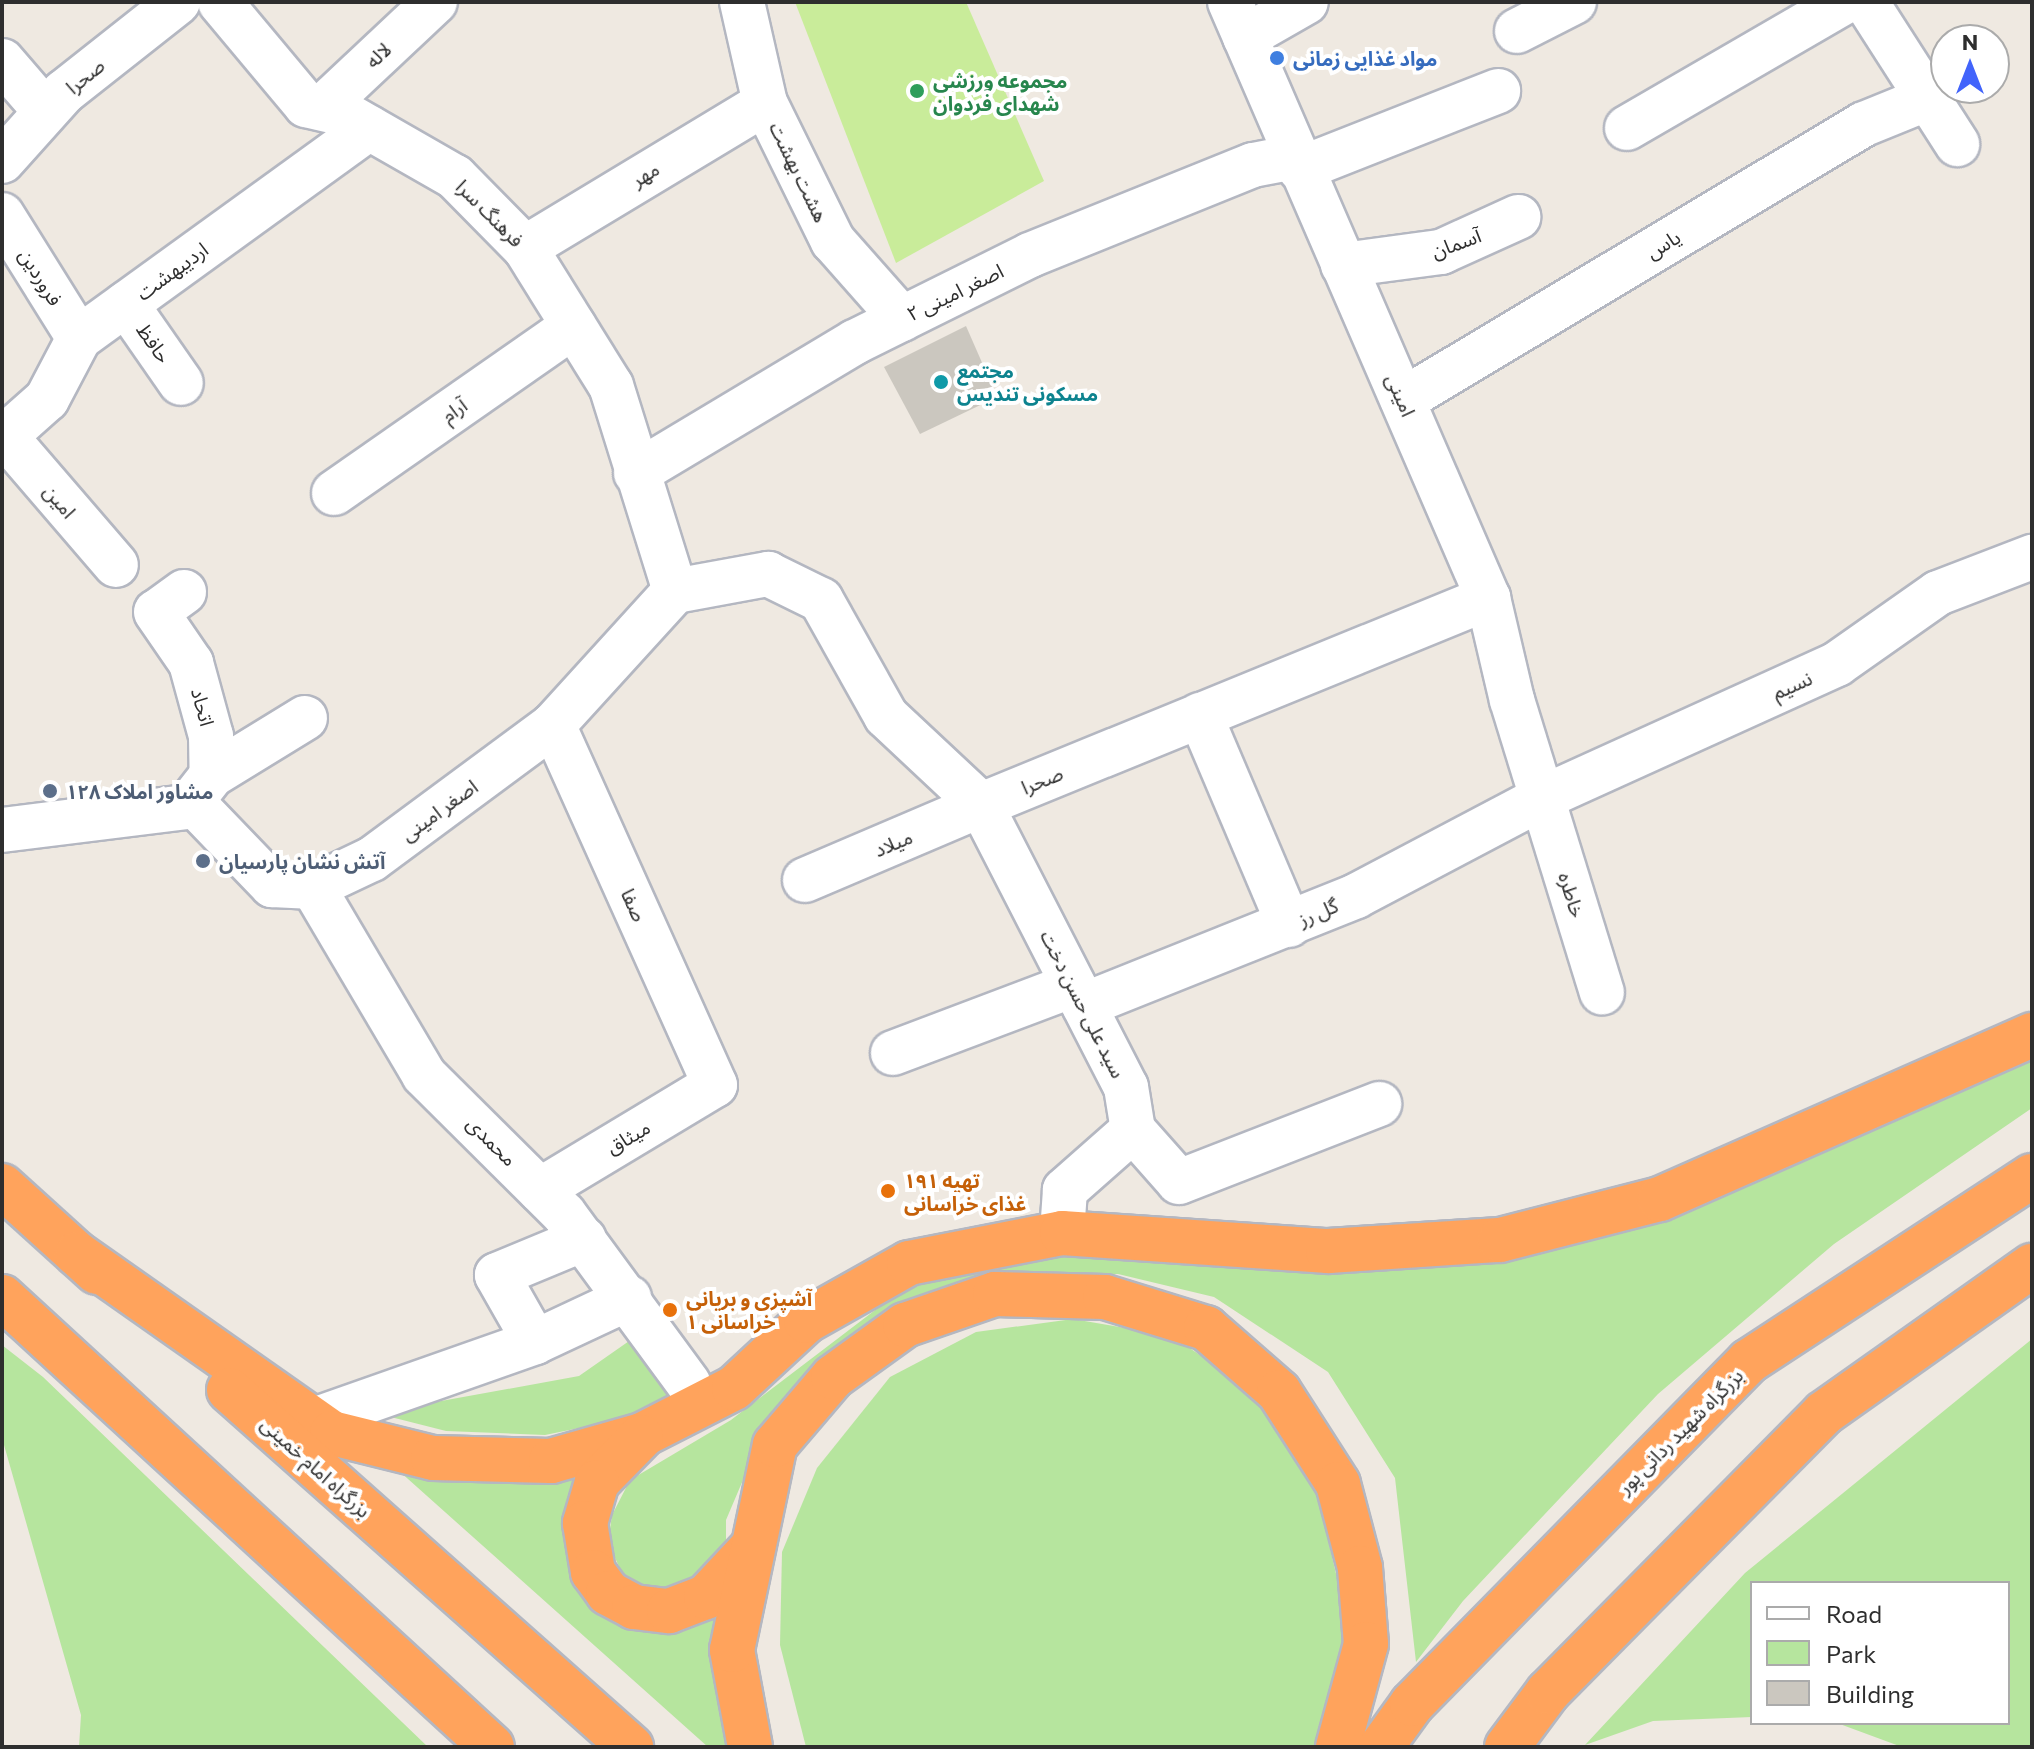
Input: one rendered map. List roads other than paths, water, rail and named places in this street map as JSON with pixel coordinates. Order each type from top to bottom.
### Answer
[{"type":"highway","points":[[77,1254],[332,1433],[433,1458],[551,1461],[642,1435],[734,1388],[806,1321],[861,1285],[909,1263],[1062,1233],[1328,1251],[1500,1240],[1660,1199],[2032,1035]]},
{"type":"highway","name":"بزرگراه شهید ردانی پور","points":[[1381,1747],[1412,1704],[1749,1361],[2032,1176]]},
{"type":"highway","name":"بزرگراه امام خمینی","points":[[2,1186],[631,1747]]},
{"type":"highway","points":[[1507,1747],[1548,1692],[1824,1413],[2032,1266]]},
{"type":"highway","points":[[750,1747],[732,1650],[750,1550],[775,1445],[833,1377],[905,1325],[995,1294],[1105,1297],[1206,1328],[1279,1392],[1338,1484],[1360,1568],[1366,1644],[1338,1747]]},
{"type":"highway","points":[[2,1297],[492,1747]]},
{"type":"highway","points":[[642,1435],[597,1482],[585,1523],[593,1572],[608,1593],[634,1607],[669,1611],[706,1597],[750,1550]]},
{"type":"street","name":"صحرا","points":[[2,161],[46,112],[178,2]]},
{"type":"street","name":"فرهنگ سرا","points":[[220,2],[306,105],[322,108],[369,128],[455,177],[525,248],[611,386],[636,473]]},
{"type":"street","name":"لاله","points":[[322,108],[435,2]]},
{"type":"street","name":"هشت بهشت","points":[[742,2],[765,103],[833,241],[902,319]]},
{"type":"street","points":[[1237,20],[1306,2]]},
{"type":"street","points":[[1517,31],[1574,2]]},
{"type":"street","points":[[1627,128],[1844,2]]},
{"type":"street","points":[[1866,2],[1957,144]]},
{"type":"street","name":"امینی","points":[[1237,20],[1488,598],[1542,798]]},
{"type":"street","points":[[2,61],[46,112]]},
{"type":"street","name":"۲ اصغر امینی","points":[[636,473],[902,319],[1030,255],[1253,165],[1297,163],[1498,91]]},
{"type":"street","name":"یاس","points":[[1403,400],[1864,124],[1928,98]]},
{"type":"street","name":"مهر","points":[[525,248],[765,103]]},
{"type":"street","name":"اردیبهشت","points":[[3,438],[47,399],[79,338],[369,128]]},
{"type":"street","name":"فروردین","points":[[2,215],[79,338]]},
{"type":"street","name":"آسمان","points":[[1343,265],[1441,252],[1518,217]]},
{"type":"street","name":"حافظ","points":[[126,304],[181,383]]},
{"type":"street","name":"آرام","points":[[334,493],[573,326]]},
{"type":"street","name":"امین","points":[[3,438],[116,565]]},
{"type":"street","points":[[636,473],[675,591],[768,574],[821,600],[886,716],[981,805]]},
{"type":"street","name":"نسیم","points":[[1542,798],[1837,664],[1938,593],[2032,557]]},
{"type":"street","name":"اصغر امینی","points":[[200,791],[223,832],[272,885],[313,887],[372,859],[553,725],[675,591]]},
{"type":"street","name":"صحرا","points":[[981,805],[1488,598]]},
{"type":"street","name":"اتحاد","points":[[170,602],[211,736],[200,791]]},
{"type":"street","points":[[1200,715],[1289,925]]},
{"type":"street","points":[[2,830],[200,791],[305,718]]},
{"type":"street","name":"صفا","points":[[553,725],[715,1085]]},
{"type":"street","name":"گل رز","points":[[1079,995],[1289,925],[1542,798]]},
{"type":"street","name":"خاطره","points":[[1542,798],[1602,992]]},
{"type":"street","name":"میلاد","points":[[805,880],[981,805]]},
{"type":"street","name":"سید علی حسن دخت","points":[[981,805],[1126,1087],[1133,1130]]},
{"type":"street","name":"محمدی","points":[[313,887],[424,1075],[540,1190],[584,1239],[688,1383]]},
{"type":"street","points":[[893,1053],[1079,995]]},
{"type":"street","name":"میثاق","points":[[540,1190],[715,1085]]},
{"type":"street","points":[[1062,1233],[1065,1190],[1133,1130],[1179,1182],[1379,1104]]},
{"type":"street","points":[[535,1342],[497,1275],[584,1239]]},
{"type":"street","points":[[314,1420],[535,1342],[629,1298]]},
{"type":"place","name":"مواد غذایی زمانی","points":[[1277,58]]},
{"type":"place","name":"مجموعه ورزشی شهدای فردوان","points":[[917,91]]},
{"type":"place","name":"مجتمع مسکونی تندیس","points":[[941,382]]},
{"type":"place","name":"مشاور املاک ۱۲۸","points":[[50,791]]},
{"type":"place","name":"آتش نشان پارسیان","points":[[203,861]]},
{"type":"place","name":"۱۹۱ تهیه غذای خراسانی","points":[[888,1191]]},
{"type":"place","name":"آشپزی و بریانی خراسانی ۱","points":[[670,1310]]}]
